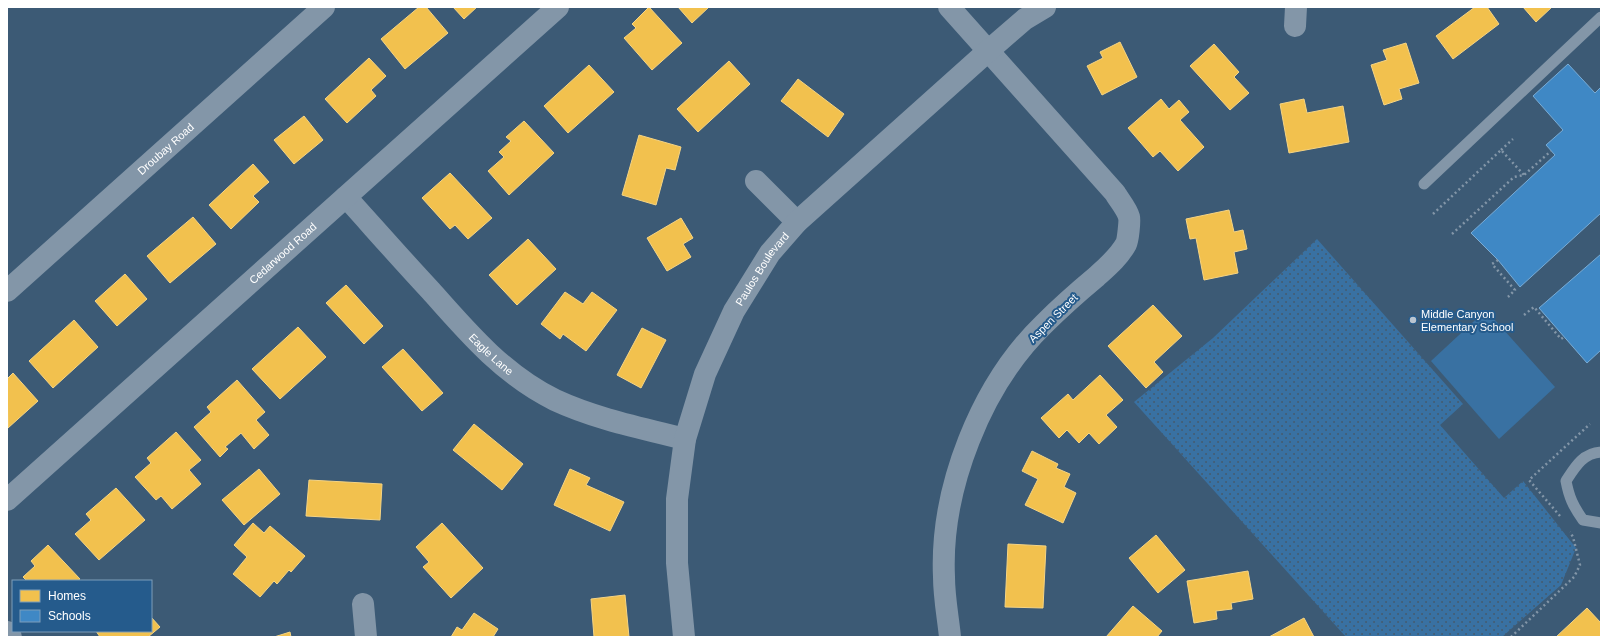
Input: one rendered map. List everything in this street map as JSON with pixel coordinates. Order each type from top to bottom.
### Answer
[{"type":"street","name":"Droubay Road","points":[[7,291],[324,7]]},
{"type":"street","name":"Cedarwood Road","points":[[7,500],[558,7]]},
{"type":"street","name":"Aspen Street","points":[[948,7],[1115,193],[1129,217],[1127,242],[1116,259],[1043,324],[1005,372],[975,426],[964,455],[948,515],[944,577],[950,637]]},
{"type":"street","name":"Paulos Boulevard","points":[[684,637],[677,555],[677,499],[685,439],[705,374],[734,311],[770,253],[797,222],[988,51],[1025,19],[1045,7]]},
{"type":"street","points":[[756,181],[797,222]]},
{"type":"street","name":"Eagle Lane","points":[[346,197],[475,341],[512,374],[538,390],[576,409],[600,417],[685,439]]},
{"type":"street","points":[[363,604],[366,637]]},
{"type":"street","points":[[7,632],[11,637]]},
{"type":"lane","points":[[1424,184],[1601,17]]},
{"type":"lane","points":[[1601,452],[1594,453],[1578,462],[1566,481],[1569,496],[1574,507],[1584,520],[1601,523]]},
{"type":"path","points":[[1433,214],[1513,139]]},
{"type":"path","points":[[1501,150],[1524,175]]},
{"type":"path","points":[[1452,234],[1514,177],[1524,175],[1551,151]]},
{"type":"path","points":[[1498,260],[1492,264],[1515,290],[1508,297]]},
{"type":"path","points":[[1524,315],[1534,308],[1560,339],[1564,337]]},
{"type":"path","points":[[1565,522],[1529,480],[1590,424]]},
{"type":"path","points":[[1511,637],[1574,577],[1580,565],[1574,537],[1568,527]]},
{"type":"shaded area","points":[[1317,239],[1463,404],[1440,425],[1504,498],[1523,481],[1576,548],[1561,585],[1502,637],[1346,637],[1134,402],[1213,338]]},
{"type":"shaded area","points":[[1486,310],[1555,387],[1499,439],[1431,361]]},
{"type":"building: Homes","points":[[419,7],[426,7],[448,33],[405,69],[381,39]]},
{"type":"building: Homes","points":[[453,7],[477,7],[464,19]]},
{"type":"building: Homes","points":[[649,7],[682,43],[652,70],[624,38],[636,28],[632,24]]},
{"type":"building: Homes","points":[[678,7],[709,7],[692,23]]},
{"type":"building: Homes","points":[[1475,7],[1487,7],[1499,24],[1453,59],[1436,36]]},
{"type":"building: Homes","points":[[1523,7],[1552,7],[1536,22]]},
{"type":"building: Homes","points":[[1120,42],[1137,77],[1102,95],[1087,66],[1103,58],[1100,52]]},
{"type":"building: Homes","points":[[1406,43],[1419,83],[1399,89],[1402,99],[1384,105],[1371,65],[1387,60],[1383,50]]},
{"type":"building: Homes","points":[[1214,44],[1239,72],[1234,77],[1249,93],[1230,110],[1190,66]]},
{"type":"building: Homes","points":[[369,58],[386,76],[371,90],[376,96],[347,123],[325,99]]},
{"type":"building: Homes","points":[[729,61],[750,84],[698,132],[677,109]]},
{"type":"building: Homes","points":[[589,65],[614,92],[568,133],[544,106]]},
{"type":"building: Homes","points":[[798,79],[844,114],[828,137],[781,101]]},
{"type":"building: Homes","points":[[1161,99],[1169,109],[1179,100],[1189,112],[1180,120],[1204,147],[1178,171],[1160,151],[1153,157],[1128,128]]},
{"type":"building: Homes","points":[[1304,99],[1307,113],[1343,106],[1349,142],[1289,153],[1280,104]]},
{"type":"building: Homes","points":[[304,116],[323,140],[294,164],[274,140]]},
{"type":"building: Homes","points":[[524,121],[554,153],[509,195],[488,171],[504,157],[499,152],[511,141],[506,137]]},
{"type":"building: Homes","points":[[639,135],[681,147],[675,170],[666,168],[656,205],[622,195]]},
{"type":"building: Homes","points":[[253,164],[269,182],[253,196],[259,202],[231,229],[209,205]]},
{"type":"building: Homes","points":[[450,173],[492,218],[468,239],[455,225],[450,229],[422,198]]},
{"type":"building: Homes","points":[[1229,210],[1234,232],[1243,230],[1247,249],[1234,252],[1238,273],[1204,280],[1196,238],[1190,239],[1186,219]]},
{"type":"building: Homes","points":[[193,217],[216,244],[170,283],[147,256]]},
{"type":"building: Homes","points":[[681,218],[693,238],[683,244],[691,257],[667,271],[647,238]]},
{"type":"building: Homes","points":[[528,239],[556,269],[517,305],[489,275]]},
{"type":"building: Homes","points":[[125,274],[147,299],[117,326],[95,301]]},
{"type":"building: Homes","points":[[346,285],[383,326],[364,344],[326,303]]},
{"type":"building: Homes","points":[[565,292],[583,304],[592,292],[617,310],[586,351],[563,334],[560,339],[541,324]]},
{"type":"building: Homes","points":[[1153,305],[1182,336],[1154,362],[1163,372],[1146,388],[1108,346]]},
{"type":"building: Homes","points":[[74,320],[98,347],[53,388],[29,361]]},
{"type":"building: Homes","points":[[298,327],[326,357],[280,399],[252,369]]},
{"type":"building: Homes","points":[[642,328],[666,340],[641,388],[617,375]]},
{"type":"building: Homes","points":[[403,349],[443,393],[422,411],[382,367]]},
{"type":"building: Homes","points":[[13,373],[38,401],[8,428],[7,379]]},
{"type":"building: Homes","points":[[1100,375],[1123,400],[1106,415],[1117,427],[1099,444],[1089,433],[1079,443],[1067,430],[1059,438],[1041,418],[1068,394],[1073,400]]},
{"type":"building: Homes","points":[[237,380],[265,412],[256,420],[269,435],[254,449],[241,433],[225,447],[228,449],[220,457],[194,427],[211,412],[207,407]]},
{"type":"building: Homes","points":[[474,424],[523,464],[502,490],[453,450]]},
{"type":"building: Homes","points":[[176,432],[201,460],[189,470],[201,484],[172,509],[161,496],[156,500],[135,477],[151,463],[147,458]]},
{"type":"building: Homes","points":[[1032,451],[1058,464],[1056,468],[1070,474],[1064,487],[1076,493],[1063,523],[1025,505],[1038,479],[1022,471]]},
{"type":"building: Homes","points":[[259,469],[280,494],[244,525],[222,500]]},
{"type":"building: Homes","points":[[570,469],[590,478],[586,485],[624,502],[610,531],[554,505]]},
{"type":"building: Homes","points":[[309,480],[382,484],[380,520],[306,516]]},
{"type":"building: Homes","points":[[116,488],[145,520],[99,560],[75,534],[91,520],[86,514]]},
{"type":"building: Homes","points":[[253,523],[264,533],[270,526],[305,556],[291,572],[289,570],[277,584],[274,581],[260,597],[233,574],[247,557],[234,545]]},
{"type":"building: Homes","points":[[442,523],[483,568],[451,598],[423,567],[429,562],[416,547]]},
{"type":"building: Homes","points":[[1156,535],[1185,570],[1158,593],[1129,558]]},
{"type":"building: Homes","points":[[1008,544],[1046,546],[1043,608],[1005,607]]},
{"type":"building: Homes","points":[[48,545],[80,579],[26,580],[23,577],[35,566],[31,561]]},
{"type":"building: Homes","points":[[1248,571],[1253,599],[1231,603],[1232,609],[1216,611],[1217,619],[1194,623],[1187,581]]},
{"type":"building: Homes","points":[[625,595],[629,637],[594,637],[591,599]]},
{"type":"building: Homes","points":[[1133,606],[1162,631],[1157,637],[1106,637]]},
{"type":"building: Homes","points":[[1587,608],[1601,623],[1601,637],[1556,637]]},
{"type":"building: Homes","points":[[474,613],[498,629],[493,637],[451,637],[457,627],[462,630]]},
{"type":"building: Homes","points":[[152,618],[160,627],[148,637],[100,637],[97,632],[152,632]]},
{"type":"building: Homes","points":[[1304,618],[1314,637],[1269,637]]},
{"type":"building: Homes","points":[[290,632],[291,637],[274,637]]},
{"type":"building: Schools","points":[[1568,64],[1595,93],[1601,87],[1601,213],[1520,287],[1498,260],[1471,233],[1555,155],[1546,145],[1563,130],[1533,96]]},
{"type":"building: Schools","points":[[1601,254],[1601,350],[1587,363],[1539,308]]},
{"type":"place","name":"Middle Canyon Elementary School","points":[[1413,320]]}]
